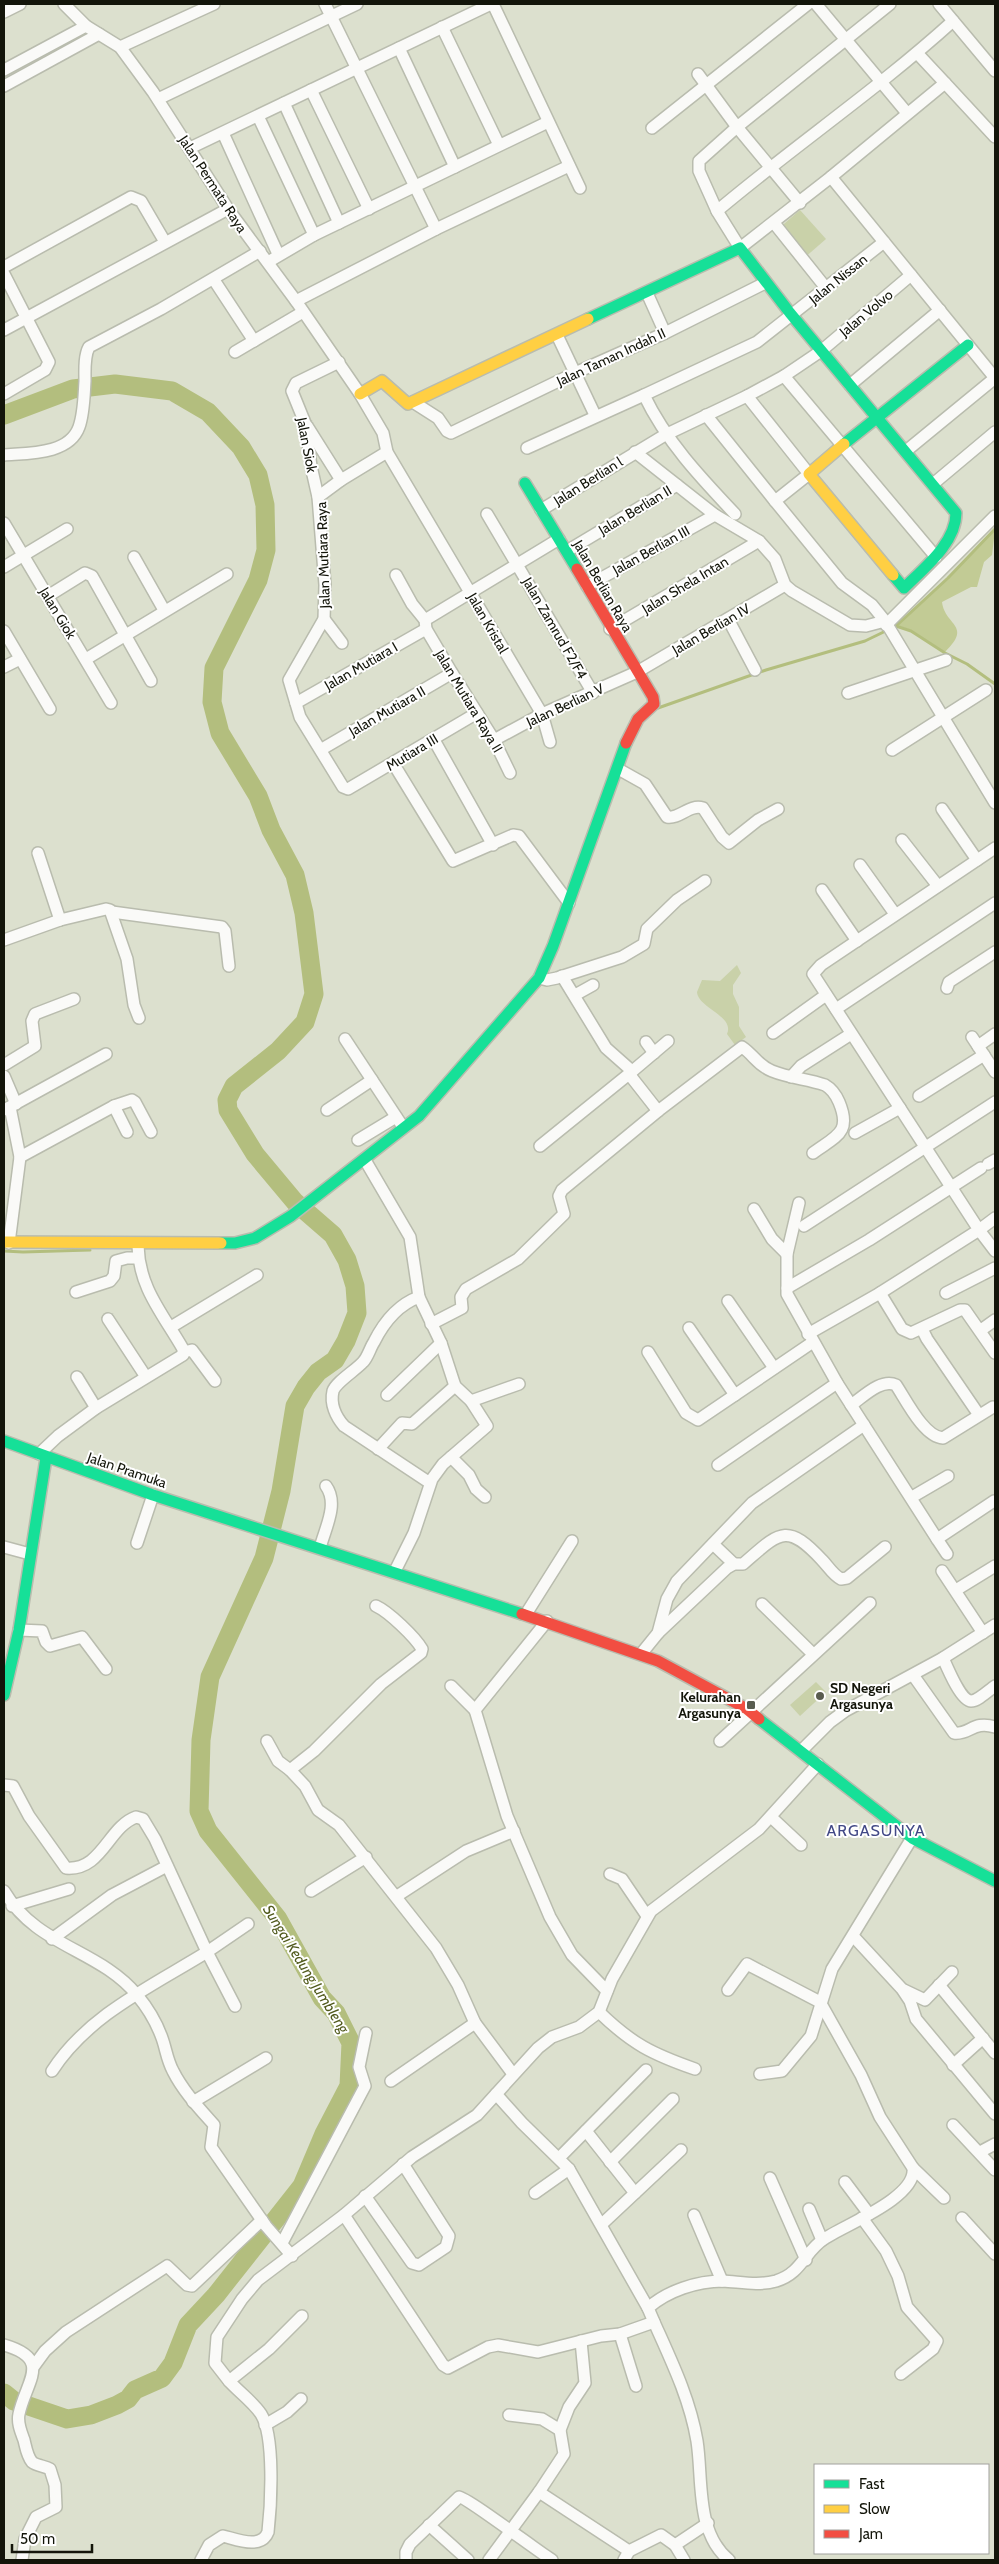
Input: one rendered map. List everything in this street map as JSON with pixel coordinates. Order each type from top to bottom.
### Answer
[{"type":"street","points":[[4,12],[20,4]]},
{"type":"street","points":[[70,5],[86,26],[120,47],[214,4]]},
{"type":"street","points":[[326,4],[356,69],[436,229]]},
{"type":"street","points":[[158,100],[357,4]]},
{"type":"street","points":[[190,148],[492,4],[580,188]]},
{"type":"street","points":[[652,128],[808,4]]},
{"type":"street","points":[[816,4],[907,113]]},
{"type":"street","points":[[890,4],[737,127],[698,164],[698,171],[717,211],[765,283],[906,451],[957,517],[936,557],[904,588]]},
{"type":"street","points":[[939,4],[995,72]]},
{"type":"street","points":[[717,211],[769,167],[918,54],[953,22]]},
{"type":"street","points":[[4,70],[86,26]]},
{"type":"street","points":[[442,27],[499,145]]},
{"type":"street","points":[[4,86],[99,34]]},
{"type":"street","name":"Jalan Permata Raya","points":[[120,47],[158,100],[228,209],[296,300],[360,394],[383,433],[387,452]]},
{"type":"street","points":[[399,48],[454,167]]},
{"type":"street","points":[[918,54],[995,137]]},
{"type":"street","points":[[698,74],[737,127],[800,203]]},
{"type":"street","points":[[360,394],[377,382],[382,381],[408,404],[740,248],[800,203],[945,83]]},
{"type":"street","points":[[312,90],[369,209]]},
{"type":"street","points":[[284,104],[339,223]]},
{"type":"street","points":[[258,116],[314,235]]},
{"type":"street","points":[[268,262],[278,254],[314,235],[548,122]]},
{"type":"street","points":[[223,133],[278,254]]},
{"type":"street","points":[[296,300],[436,229],[570,166]]},
{"type":"street","points":[[831,177],[995,378],[906,451]]},
{"type":"street","points":[[4,267],[131,197],[141,201],[165,242]]},
{"type":"street","points":[[4,330],[228,209]]},
{"type":"street","points":[[774,223],[826,288]]},
{"type":"street","name":"Jalan Nissan","points":[[527,448],[595,415],[644,395],[757,342],[884,242]]},
{"type":"street","points":[[4,455],[49,451],[62,445],[79,429],[83,406],[86,355],[89,347],[214,280],[260,252]]},
{"type":"street","points":[[4,274],[48,359],[48,366],[4,394]]},
{"type":"street","name":"Jalan Volvo","points":[[747,396],[784,376],[821,351],[911,275]]},
{"type":"street","points":[[214,280],[254,341]]},
{"type":"street","name":"Jalan Taman Indah II","points":[[413,402],[438,418],[447,431],[457,430],[765,283]]},
{"type":"street","points":[[647,293],[665,332]]},
{"type":"street","points":[[850,385],[940,310]]},
{"type":"street","points":[[235,352],[303,312]]},
{"type":"street","points":[[558,335],[595,415]]},
{"type":"street","points":[[775,501],[968,345]]},
{"type":"street","name":"Jalan Siok","points":[[318,497],[311,466],[305,423],[292,391],[294,385],[338,362]]},
{"type":"street","points":[[784,376],[936,557]]},
{"type":"street","points":[[644,395],[665,435],[735,514]]},
{"type":"street","points":[[747,396],[809,474],[913,597]]},
{"type":"street","name":"Jalan Berlian l","points":[[541,510],[665,435],[747,396]]},
{"type":"street","points":[[706,415],[842,582],[872,605],[887,626],[995,803]]},
{"type":"street","points":[[305,423],[341,480]]},
{"type":"street","points":[[933,484],[995,432]]},
{"type":"street","name":"Jalan Mutiara Raya","points":[[346,789],[300,717],[289,680],[324,619],[325,564],[318,497],[341,480],[387,452]]},
{"type":"street","name":"Jalan Kristal","points":[[387,452],[436,531],[542,714],[550,742]]},
{"type":"street","points":[[635,452],[716,514],[759,542],[775,559],[785,585],[792,591],[850,625],[887,626],[913,597],[995,516]]},
{"type":"street","name":"Jalan Berlian Raya","points":[[525,484],[587,586],[610,630],[652,697],[654,704],[638,719],[630,732],[621,771]]},
{"type":"street","name":"Jalan Berlian II","points":[[566,551],[677,485]]},
{"type":"street","name":"Jalan Zamrud F2/F4","points":[[487,514],[593,693]]},
{"type":"street","name":"Jalan Berlian III","points":[[587,586],[716,514]]},
{"type":"street","name":"Jalan Giok","points":[[4,523],[111,703]]},
{"type":"street","points":[[4,567],[67,529]]},
{"type":"street","name":"Jalan Mutiara I","points":[[296,703],[426,624],[470,592],[559,539]]},
{"type":"street","name":"Jalan Shela Intan","points":[[610,630],[759,542]]},
{"type":"street","points":[[134,557],[164,610]]},
{"type":"street","points":[[48,596],[85,573],[91,575],[151,681]]},
{"type":"street","points":[[86,659],[164,610],[227,574]]},
{"type":"street","points":[[396,575],[426,624]]},
{"type":"street","name":"Jalan Berlian IV","points":[[637,672],[785,585]]},
{"type":"street","points":[[324,619],[342,643]]},
{"type":"street","points":[[728,619],[755,670]]},
{"type":"street","name":"Jalan Mutiara Raya II","points":[[426,624],[452,673],[494,740],[510,773]]},
{"type":"street","points":[[4,631],[50,709]]},
{"type":"street","points":[[4,667],[20,659]]},
{"type":"street","points":[[848,693],[946,660]]},
{"type":"street","name":"Jalan Berlian V","points":[[494,740],[542,714],[637,672]]},
{"type":"street","name":"Jalan Mutiara II","points":[[322,749],[452,673]]},
{"type":"street","points":[[892,750],[986,690]]},
{"type":"street","name":"Mutiara III","points":[[346,789],[352,789],[477,713]]},
{"type":"street","points":[[434,740],[493,845]]},
{"type":"street","points":[[393,763],[453,861],[513,835],[522,838],[569,903]]},
{"type":"street","points":[[358,1140],[399,1122],[419,1116],[539,978],[621,771],[645,784],[667,817],[673,817],[692,807],[703,808],[722,837],[729,843],[758,820],[778,809]]},
{"type":"street","points":[[942,809],[977,860]]},
{"type":"street","points":[[902,840],[938,886]]},
{"type":"street","points":[[995,848],[895,914],[814,971],[814,977],[979,1230],[995,1251]]},
{"type":"street","points":[[38,853],[60,920]]},
{"type":"street","points":[[860,865],[895,914]]},
{"type":"street","points":[[539,978],[547,980],[622,957],[644,944],[647,929],[677,900],[704,881]]},
{"type":"street","points":[[822,890],[857,940]]},
{"type":"street","points":[[836,1009],[995,903]]},
{"type":"street","points":[[4,940],[60,920],[106,909],[112,912],[219,926],[225,931],[229,966]]},
{"type":"street","points":[[112,912],[127,958],[134,1005],[139,1018]]},
{"type":"street","points":[[947,988],[949,982],[995,952]]},
{"type":"street","points":[[562,976],[576,995],[606,1048],[630,1072],[658,1111]]},
{"type":"street","points":[[576,995],[593,985]]},
{"type":"street","points":[[773,1032],[826,995]]},
{"type":"street","points":[[4,1066],[35,1046],[32,1021],[35,1014],[74,999]]},
{"type":"street","points":[[791,1077],[801,1066],[851,1034]]},
{"type":"street","points":[[919,1096],[995,1034]]},
{"type":"street","points":[[345,1039],[399,1122]]},
{"type":"street","points":[[540,1146],[668,1041]]},
{"type":"street","points":[[646,1042],[654,1053]]},
{"type":"street","points":[[978,1046],[995,1072]]},
{"type":"street","points":[[431,1324],[462,1308],[461,1297],[466,1289],[522,1256],[564,1214],[559,1196],[562,1190],[658,1111],[742,1047],[756,1062],[791,1077],[826,1086],[836,1094],[846,1118],[845,1124],[836,1136],[813,1153]]},
{"type":"street","points":[[10,1107],[106,1054]]},
{"type":"street","points":[[4,1076],[20,1157],[7,1242],[138,1250],[244,1242],[255,1238],[291,1216],[366,1161],[399,1122]]},
{"type":"street","points":[[326,1110],[372,1080]]},
{"type":"street","points":[[20,1157],[114,1106],[134,1101],[151,1132]]},
{"type":"street","points":[[804,1226],[995,1102]]},
{"type":"street","points":[[114,1106],[127,1132]]},
{"type":"street","points":[[855,1133],[900,1108]]},
{"type":"street","points":[[366,1161],[410,1237],[419,1297],[441,1343],[455,1386],[471,1401],[487,1426],[451,1457],[430,1482],[414,1533],[396,1571]]},
{"type":"street","points":[[786,1288],[869,1240],[988,1164]]},
{"type":"street","points":[[799,1203],[787,1254],[786,1288],[788,1298],[851,1405],[947,1554]]},
{"type":"street","points":[[754,1209],[772,1239],[787,1254]]},
{"type":"street","points":[[648,1352],[686,1413],[698,1420],[774,1368],[811,1338],[995,1218]]},
{"type":"street","points":[[76,1292],[108,1282],[114,1276],[116,1261],[126,1258],[138,1250]]},
{"type":"street","points":[[138,1250],[146,1287],[184,1352]]},
{"type":"street","points":[[946,1293],[995,1268]]},
{"type":"street","points":[[170,1327],[256,1274]]},
{"type":"street","points":[[880,1293],[902,1329],[911,1333],[960,1310],[969,1314],[995,1353]]},
{"type":"street","points":[[419,1297],[403,1305],[392,1314],[380,1329],[365,1360],[338,1383],[332,1394],[333,1408],[338,1420],[430,1482]]},
{"type":"street","points":[[728,1300],[774,1368]]},
{"type":"street","points":[[108,1319],[146,1377]]},
{"type":"street","points":[[981,1330],[995,1320]]},
{"type":"street","points":[[689,1328],[735,1395]]},
{"type":"street","points":[[922,1329],[979,1415]]},
{"type":"street","points":[[387,1395],[441,1343]]},
{"type":"street","points":[[4,1695],[10,1648],[19,1630],[42,1456],[58,1436],[96,1408],[181,1357],[184,1352],[192,1350],[215,1381]]},
{"type":"street","points":[[77,1377],[96,1408]]},
{"type":"street","points":[[718,1466],[838,1383]]},
{"type":"street","points":[[851,1405],[879,1386],[892,1383],[896,1385],[927,1431],[937,1438],[943,1438],[993,1406]]},
{"type":"street","points":[[471,1401],[519,1384]]},
{"type":"street","points":[[378,1448],[402,1423],[412,1424],[455,1386]]},
{"type":"street","points":[[658,1633],[660,1618],[672,1589],[685,1572],[762,1494],[864,1425]]},
{"type":"street","name":"Jalan Pramuka","points":[[4,1441],[153,1495],[304,1544],[396,1571],[641,1654],[681,1673],[751,1712],[912,1838],[995,1881]]},
{"type":"street","points":[[451,1457],[469,1475],[476,1489],[485,1497]]},
{"type":"street","points":[[912,1497],[948,1476]]},
{"type":"street","points":[[320,1548],[333,1502],[326,1486]]},
{"type":"street","points":[[137,1543],[153,1495]]},
{"type":"street","points":[[937,1539],[994,1501]]},
{"type":"street","points":[[641,1654],[658,1633],[727,1568],[734,1564],[743,1564],[766,1544],[786,1534],[804,1541],[836,1576],[843,1579],[885,1547]]},
{"type":"street","points":[[526,1614],[572,1541]]},
{"type":"street","points":[[713,1544],[734,1564]]},
{"type":"street","points":[[4,1547],[30,1554]]},
{"type":"street","points":[[956,1590],[995,1566]]},
{"type":"street","points":[[942,1571],[983,1634]]},
{"type":"street","points":[[720,1742],[870,1603]]},
{"type":"street","points":[[762,1604],[813,1654]]},
{"type":"street","points":[[290,1770],[314,1750],[381,1684],[422,1653],[422,1649],[417,1642],[391,1615],[376,1606]]},
{"type":"street","points":[[475,1710],[547,1621]]},
{"type":"street","points":[[801,1751],[845,1710],[943,1658],[995,1625]]},
{"type":"street","points":[[19,1630],[42,1631],[46,1642],[50,1646],[82,1637],[106,1669]]},
{"type":"street","points":[[943,1658],[962,1695],[968,1700],[974,1700],[995,1686]]},
{"type":"street","points":[[912,1675],[954,1733],[959,1734],[978,1725],[995,1727]]},
{"type":"street","points":[[451,1686],[475,1710],[514,1831],[554,1925],[572,1955],[606,1991]]},
{"type":"street","points":[[267,1741],[278,1761],[290,1770],[305,1786],[318,1810],[339,1825],[397,1896],[436,1948],[458,1985],[476,2023],[513,2074]]},
{"type":"street","points":[[201,2560],[209,2545],[223,2536],[252,2543],[266,2536],[271,2462],[265,2425],[261,2414],[229,2381],[215,2363],[217,2337],[238,2305],[258,2280],[344,2215],[403,2164],[467,2122],[496,2094],[528,2057],[548,2040],[579,2027],[599,2012],[606,1991],[647,1916],[655,1907],[676,1894],[759,1830],[818,1764]]},
{"type":"street","points":[[4,1785],[13,1786],[29,1816],[66,1868],[83,1866],[94,1859],[126,1822],[136,1817],[145,1822],[235,2006]]},
{"type":"street","points":[[771,1817],[801,1845]]},
{"type":"street","points":[[397,1896],[466,1851],[514,1831]]},
{"type":"street","points":[[760,2074],[779,2073],[789,2065],[814,2031],[820,2002],[832,1969],[912,1838]]},
{"type":"street","points":[[311,1891],[366,1857]]},
{"type":"street","points":[[52,1939],[112,1895],[167,1866]]},
{"type":"street","points":[[610,1874],[622,1879],[647,1916]]},
{"type":"street","points":[[12,1906],[69,1889]]},
{"type":"street","points":[[4,1891],[12,1906],[33,1926],[52,1939],[106,1968],[137,1994],[158,2029],[173,2072],[193,2102],[214,2125],[211,2147],[264,2223],[292,2256]]},
{"type":"street","points":[[52,2071],[76,2040],[93,2024],[248,1924]]},
{"type":"street","points":[[853,1936],[902,1989],[910,2001],[916,2019],[953,2066],[995,2114]]},
{"type":"street","points":[[728,1990],[746,1964],[820,2002],[861,2075],[880,2117],[913,2168],[944,2198]]},
{"type":"street","points":[[902,1989],[925,2000],[952,1972]]},
{"type":"street","points":[[939,1985],[995,2053]]},
{"type":"street","points":[[599,2012],[617,2029],[643,2048],[695,2069]]},
{"type":"street","points":[[391,2081],[426,2055],[476,2023]]},
{"type":"street","points":[[280,2242],[365,2086],[360,2067],[366,2033]]},
{"type":"street","points":[[953,2066],[983,2038]]},
{"type":"street","points":[[193,2102],[266,2058]]},
{"type":"street","points":[[559,2158],[646,2070]]},
{"type":"street","points":[[496,2094],[528,2130],[569,2169],[602,2224],[648,2308],[680,2379],[697,2441],[700,2494],[715,2544],[723,2559]]},
{"type":"street","points":[[610,2162],[673,2099]]},
{"type":"street","points":[[953,2125],[995,2170]]},
{"type":"street","points":[[586,2131],[635,2193]]},
{"type":"street","points":[[980,2152],[995,2144]]},
{"type":"street","points":[[602,2224],[681,2150]]},
{"type":"street","points":[[365,2196],[412,2263],[419,2265],[446,2247],[449,2236],[403,2164]]},
{"type":"street","points":[[648,2308],[659,2299],[682,2288],[722,2281],[746,2284],[775,2281],[789,2276],[806,2260],[822,2240],[886,2204],[906,2186],[914,2173],[913,2168]]},
{"type":"street","points":[[534,2193],[569,2169]]},
{"type":"street","points":[[770,2178],[806,2260]]},
{"type":"street","points":[[845,2182],[866,2216],[898,2276],[907,2307],[937,2341],[933,2349],[901,2374]]},
{"type":"street","points":[[809,2209],[822,2240]]},
{"type":"street","points":[[344,2215],[393,2292],[447,2368],[488,2347],[498,2345],[538,2352],[581,2341],[620,2334],[654,2322]]},
{"type":"street","points":[[694,2215],[722,2281]]},
{"type":"street","points":[[962,2218],[994,2250]]},
{"type":"street","points":[[34,2366],[66,2332],[167,2266],[187,2285],[192,2286],[264,2223]]},
{"type":"street","points":[[229,2381],[269,2349],[302,2316]]},
{"type":"street","points":[[620,2334],[636,2386]]},
{"type":"street","points":[[489,2560],[510,2533],[564,2454],[560,2430],[569,2407],[585,2383],[581,2341]]},
{"type":"street","points":[[4,2345],[21,2351],[30,2358],[34,2366],[32,2381],[19,2415],[18,2425],[28,2456],[35,2464],[50,2470],[56,2485],[56,2508],[36,2517],[25,2539],[22,2560]]},
{"type":"street","points":[[265,2425],[287,2412],[301,2398]]},
{"type":"street","points":[[509,2415],[542,2419],[560,2430]]},
{"type":"street","points":[[539,2492],[626,2556],[661,2535],[675,2545],[684,2560]]},
{"type":"street","points":[[406,2560],[406,2552],[410,2544],[455,2500],[463,2497],[510,2533],[552,2560]]},
{"type":"street","points":[[675,2545],[708,2523]]},
{"type":"street","points":[[429,2525],[468,2560]]},
{"type":"green space","points":[[800,210],[826,239],[803,259],[777,230]]},
{"type":"green space","points":[[995,530],[992,555],[984,562],[977,587],[971,587],[942,602],[944,610],[957,631],[957,636],[953,643],[945,652],[911,630],[897,625],[948,578]]},
{"type":"green space","points":[[737,965],[741,973],[733,985],[733,994],[739,1007],[739,1026],[746,1037],[735,1045],[727,1034],[726,1022],[703,1003],[697,992],[702,980],[720,981]]},
{"type":"green space","points":[[816,1682],[826,1692],[800,1716],[790,1705]]},
{"type":"waterway","name":"Sungai Kedung Jumbleng","points":[[4,415],[73,389],[115,384],[172,391],[208,412],[241,447],[258,475],[265,505],[266,550],[258,580],[214,668],[212,702],[220,733],[258,796],[271,830],[295,875],[304,913],[314,994],[305,1022],[278,1051],[234,1086],[227,1100],[228,1110],[255,1154],[295,1202],[333,1235],[347,1260],[355,1286],[357,1313],[346,1341],[335,1360],[318,1372],[306,1387],[295,1406],[281,1491],[264,1558],[210,1677],[201,1740],[199,1811],[208,1831],[278,1919],[322,1998],[336,2013],[351,2043],[349,2086],[324,2134],[302,2186],[216,2295],[188,2325],[173,2363],[162,2378],[135,2390],[128,2399],[117,2405],[91,2415],[67,2419],[14,2401],[4,2393]]},
{"type":"waterway","points":[[896,626],[948,578],[995,529]]},
{"type":"waterway","points":[[658,708],[766,670],[865,641],[896,626],[911,631],[945,653],[967,664],[995,684]]},
{"type":"waterway","points":[[4,1251],[90,1250]]},
{"type":"traffic: fast","points":[[588,319],[740,248],[790,313],[956,513],[951,535],[938,554],[921,572],[904,588],[893,575]]},
{"type":"traffic: fast","points":[[844,444],[968,345]]},
{"type":"traffic: fast","points":[[525,483],[577,569]]},
{"type":"traffic: fast","points":[[221,1243],[235,1243],[255,1238],[291,1216],[419,1116],[539,978],[553,946],[626,743]]},
{"type":"traffic: fast","points":[[4,1441],[153,1495],[522,1614]]},
{"type":"traffic: fast","points":[[4,1695],[19,1630],[46,1458]]},
{"type":"traffic: fast","points":[[759,1719],[912,1838],[995,1881]]},
{"type":"traffic: slow","points":[[360,394],[382,381],[408,404],[588,319]]},
{"type":"traffic: slow","points":[[844,444],[809,474],[893,575]]},
{"type":"traffic: slow","points":[[4,1242],[221,1243]]},
{"type":"traffic: jam","points":[[577,569],[653,697],[654,704],[638,719],[626,743]]},
{"type":"traffic: jam","points":[[522,1614],[658,1661],[747,1709],[759,1719]]},
{"type":"place","name":"SD Negeri Argasunya","points":[[820,1696]]},
{"type":"place","name":"Kelurahan Argasunya","points":[[751,1705]]},
{"type":"district","name":"ARGASUNYA","points":[[876,1830]]}]
